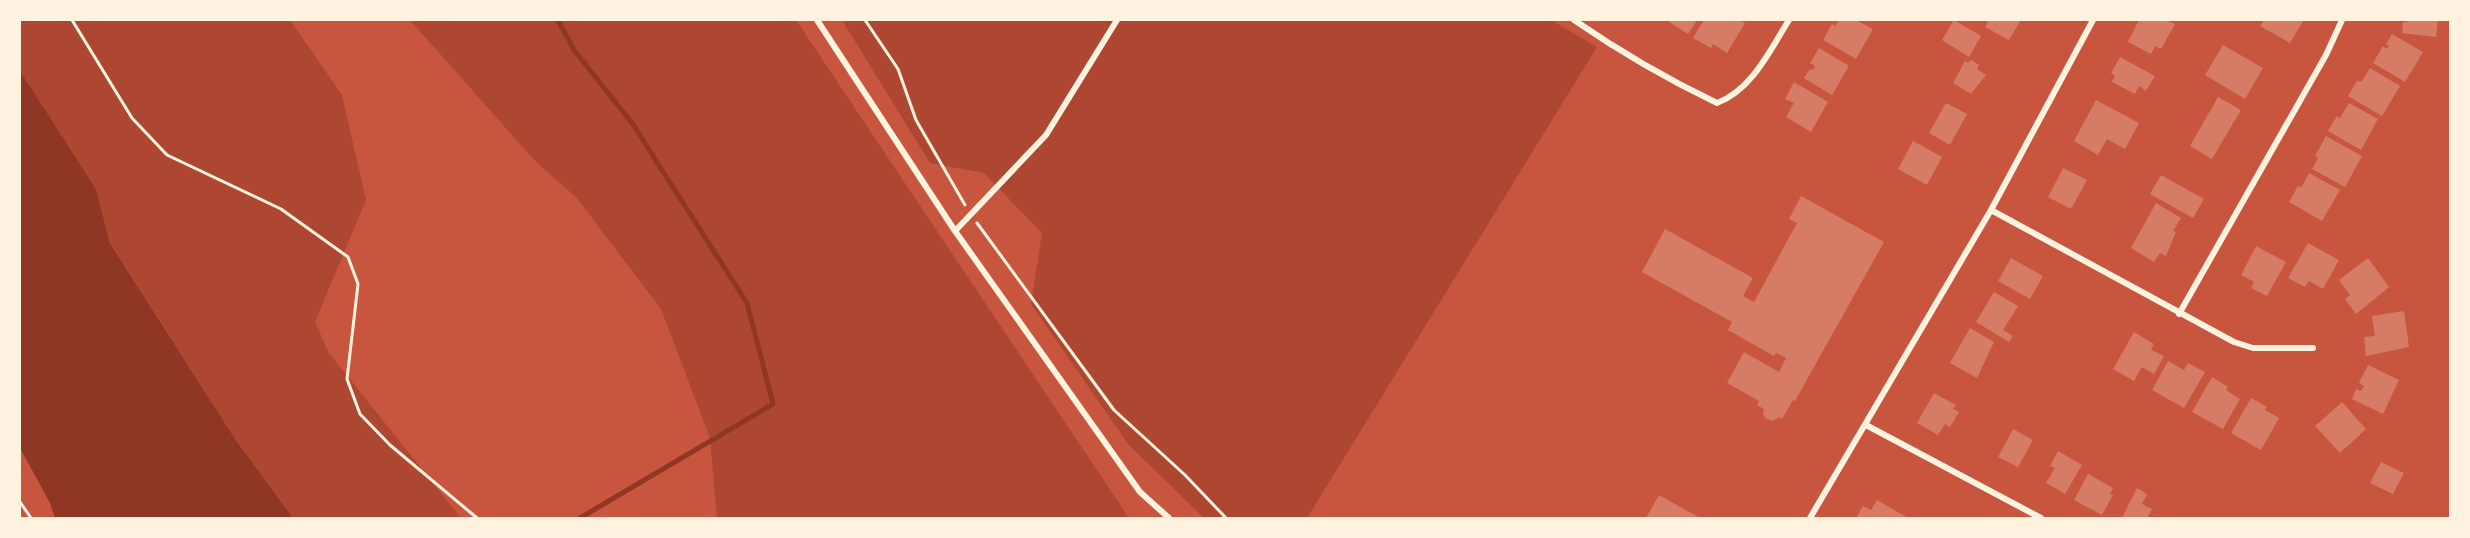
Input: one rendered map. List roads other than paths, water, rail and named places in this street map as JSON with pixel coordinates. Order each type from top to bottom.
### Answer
[{"type":"street","points":[[817,20],[955,231],[1140,492],[1169,519]]},
{"type":"street","points":[[955,231],[1046,135],[1117,20]]},
{"type":"street","points":[[1574,20],[1612,46],[1679,85],[1716,103],[1729,98],[1746,84],[1767,56],[1788,20]]},
{"type":"street","points":[[1810,519],[1991,210],[2093,20]]},
{"type":"street","points":[[2179,314],[2326,55],[2342,20]]},
{"type":"street","points":[[1991,210],[2234,342],[2253,348],[2313,348]]},
{"type":"street","points":[[1866,424],[2041,519]]},
{"type":"waterway","points":[[558,20],[574,50],[632,123],[747,303],[773,404],[580,518]]}]
